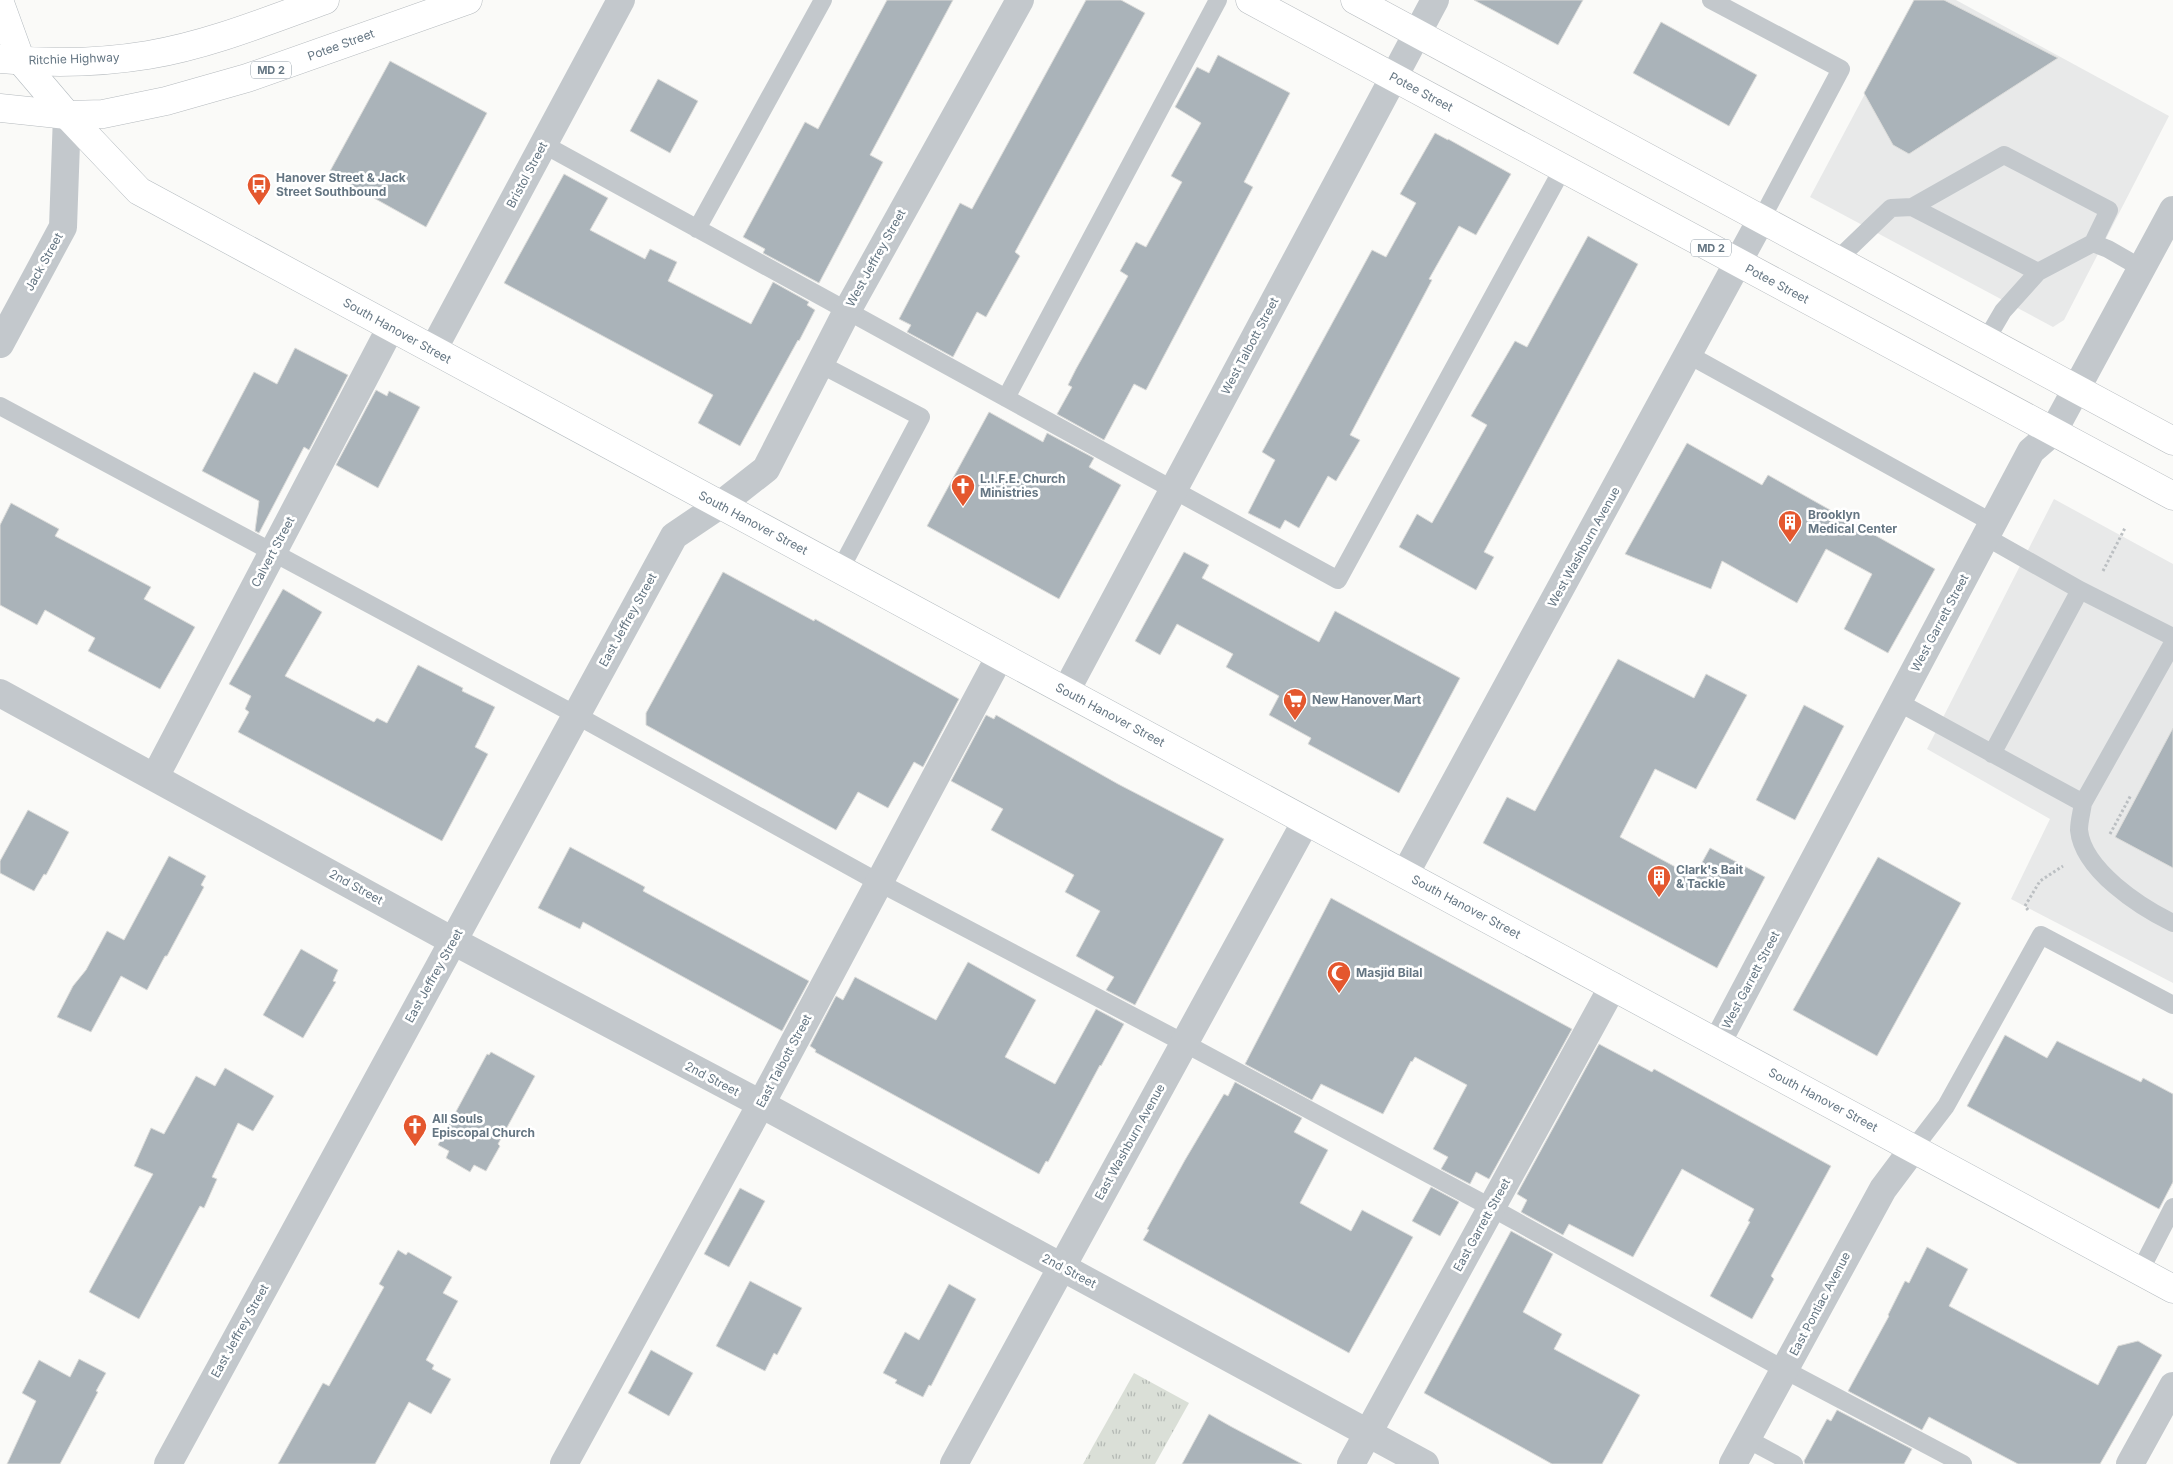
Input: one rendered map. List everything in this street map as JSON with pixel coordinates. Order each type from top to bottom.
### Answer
[{"type":"main road","name":"Ritchie Highway","points":[[11,60],[95,61],[148,55],[231,34],[325,0]]},
{"type":"main road","name":"Potee Street","points":[[67,114],[103,114],[166,101],[247,78],[468,0]]},
{"type":"main road","name":"Potee Street","points":[[1250,0],[2173,496]]},
{"type":"main road","points":[[1355,0],[2173,441]]},
{"type":"main road","points":[[0,3],[11,60]]},
{"type":"main road","name":"South Hanover Street","points":[[11,60],[67,114],[139,191],[2173,1289]]},
{"type":"main road","name":"MD 2","points":[[0,108],[67,114]]},
{"type":"street","name":"Bristol Street","points":[[433,350],[621,0]]},
{"type":"street","name":"West Jeffrey Street","points":[[720,505],[766,469],[847,310],[1020,0]]},
{"type":"street","name":"West Talbott Street","points":[[1066,692],[1435,0]]},
{"type":"street","name":"Jack Street","points":[[0,344],[64,227],[67,114]]},
{"type":"street","name":"West Garrett Street","points":[[1717,1043],[2031,451],[2053,432],[2173,210]]},
{"type":"street","name":"West Washburn Avenue","points":[[1405,874],[1762,218]]},
{"type":"street","name":"Calvert Street","points":[[155,777],[391,327]]},
{"type":"street","name":"East Jeffrey Street","points":[[168,1464],[674,536],[720,505]]},
{"type":"street","name":"East Talbott Street","points":[[564,1464],[761,1104],[1000,656]]},
{"type":"street","name":"2nd Street","points":[[0,693],[453,941],[761,1104],[1425,1464]]},
{"type":"street","name":"East Washburn Avenue","points":[[954,1464],[1306,821]]},
{"type":"street","name":"East Garrett Street","points":[[1351,1464],[1613,986]]},
{"type":"street","name":"East Pontiac Avenue","points":[[1733,1464],[1883,1189],[1913,1149]]},
{"type":"street","points":[[2130,1464],[2173,1386]]},
{"type":"lane","points":[[698,229],[823,0]]},
{"type":"lane","points":[[1006,398],[1218,0]]},
{"type":"lane","points":[[1711,0],[1841,69],[1762,218]]},
{"type":"lane","points":[[543,144],[1338,580],[1563,168]]},
{"type":"lane","points":[[1838,259],[1891,208],[1912,207],[2004,155],[2109,210],[2092,243],[2038,272],[2003,311],[1986,340]]},
{"type":"lane","points":[[1912,207],[2038,272]]},
{"type":"lane","points":[[2092,243],[2108,248],[2141,268]]},
{"type":"lane","points":[[1689,355],[1990,530],[2080,590],[2173,637]]},
{"type":"lane","points":[[820,364],[921,417],[840,570]]},
{"type":"lane","points":[[0,406],[576,715],[878,882],[1492,1208],[1785,1370],[1963,1464]]},
{"type":"lane","points":[[1992,754],[2080,590]]},
{"type":"lane","points":[[2173,643],[2083,803],[2079,830],[2086,854],[2112,884],[2157,916],[2173,924]]},
{"type":"lane","points":[[1898,702],[2083,803]]},
{"type":"lane","points":[[1913,1149],[1946,1106],[2041,935],[2173,1005]]},
{"type":"lane","points":[[2140,1271],[2173,1207]]},
{"type":"lane","points":[[1747,1438],[1794,1464]]},
{"type":"path","points":[[2101,573],[2106,568],[2125,528]]},
{"type":"path","points":[[2108,838],[2131,795]]},
{"type":"path","points":[[2041,935],[2025,906],[2040,881],[2069,861]]},
{"type":"shaded area","points":[[1915,0],[1956,0],[2169,116],[2064,320],[2053,327],[1810,197]]},
{"type":"shaded area","points":[[2054,499],[2173,564],[2173,983],[2011,899],[2050,819],[1927,749]]},
{"type":"green space","points":[[1134,1373],[1189,1403],[1155,1464],[1083,1464]]},
{"type":"building","points":[[887,0],[953,0],[870,155],[883,162],[819,283],[763,253],[765,249],[743,237],[805,122],[818,129]]},
{"type":"building","points":[[1086,0],[1121,0],[1145,13],[1015,252],[1020,256],[986,317],[977,312],[953,357],[907,332],[911,325],[899,319],[960,203],[972,209]]},
{"type":"building","points":[[1474,0],[1583,0],[1558,45]]},
{"type":"building","points":[[1914,0],[1944,0],[2058,58],[1909,154],[1893,145],[1864,93]]},
{"type":"building","points":[[1661,22],[1757,75],[1729,126],[1633,73]]},
{"type":"building","points":[[1218,55],[1290,93],[1244,182],[1253,187],[1146,390],[1134,384],[1104,440],[1057,414],[1072,387],[1068,385],[1076,369],[1128,276],[1120,271],[1136,242],[1146,247],[1182,182],[1171,176],[1201,123],[1175,107],[1197,67],[1209,73]]},
{"type":"building","points":[[390,61],[487,113],[426,227],[329,173]]},
{"type":"building","points":[[658,79],[698,101],[670,153],[630,131]]},
{"type":"building","points":[[1435,133],[1511,174],[1476,235],[1459,226],[1429,279],[1432,280],[1350,435],[1360,440],[1336,481],[1328,476],[1299,528],[1285,520],[1280,529],[1248,513],[1275,460],[1262,452],[1372,250],[1386,257],[1416,203],[1400,194]]},
{"type":"building","points":[[564,174],[608,198],[590,230],[645,259],[650,249],[677,262],[668,281],[751,324],[773,282],[809,302],[807,305],[815,310],[740,446],[698,423],[713,395],[504,283]]},
{"type":"building","points":[[1588,236],[1638,264],[1484,552],[1494,557],[1476,590],[1399,547],[1417,514],[1432,523],[1487,425],[1471,416],[1515,341],[1527,347]]},
{"type":"building","points":[[295,348],[348,375],[309,450],[304,447],[259,533],[255,531],[259,501],[202,471],[254,372],[277,384]]},
{"type":"building","points":[[376,390],[387,396],[389,391],[420,407],[378,488],[336,465]]},
{"type":"building","points":[[989,412],[1043,442],[1047,433],[1094,458],[1089,467],[1121,485],[1059,599],[927,526]]},
{"type":"building","name":"Brooklyn Medical Center","points":[[1687,443],[1762,485],[1768,475],[1935,569],[1888,653],[1844,629],[1872,574],[1826,549],[1797,603],[1722,561],[1711,589],[1625,554]]},
{"type":"building","points":[[11,503],[59,529],[55,536],[151,587],[144,599],[195,627],[160,689],[88,651],[95,638],[45,610],[37,625],[0,605],[0,525]]},
{"type":"building","points":[[1184,552],[1209,565],[1202,578],[1319,642],[1335,611],[1460,678],[1399,793],[1308,744],[1311,738],[1269,715],[1279,696],[1226,667],[1233,654],[1177,624],[1160,655],[1135,641]]},
{"type":"building","points":[[723,572],[814,621],[815,619],[959,699],[923,767],[914,762],[888,808],[858,792],[836,830],[646,725],[646,713]]},
{"type":"building","points":[[283,589],[322,612],[285,676],[374,722],[377,718],[387,723],[418,665],[463,688],[462,691],[495,707],[475,747],[488,754],[442,841],[238,732],[249,712],[245,709],[251,696],[229,684]]},
{"type":"building","points":[[1618,659],[1694,698],[1706,674],[1747,695],[1696,789],[1655,769],[1620,837],[1694,877],[1710,848],[1765,877],[1717,968],[1483,843],[1507,797],[1535,811]]},
{"type":"building","points":[[1804,705],[1844,726],[1795,820],[1756,800]]},
{"type":"building","points":[[986,715],[994,719],[996,715],[1118,784],[1224,839],[1135,1005],[1106,990],[1114,977],[1076,956],[1100,911],[1065,892],[1074,875],[991,830],[1003,809],[951,781]]},
{"type":"building","points":[[2173,728],[2173,868],[2115,837]]},
{"type":"building","points":[[28,810],[69,832],[46,875],[44,874],[34,891],[0,873],[0,861]]},
{"type":"building","points":[[570,847],[645,887],[643,891],[809,981],[782,1031],[583,922],[580,929],[538,908]]},
{"type":"building","points":[[169,856],[206,876],[201,885],[204,887],[147,990],[121,976],[91,1032],[57,1017],[73,986],[86,970],[107,931],[124,940]]},
{"type":"building","points":[[1878,857],[1961,903],[1877,1056],[1793,1010]]},
{"type":"building","points":[[1331,898],[1572,1029],[1489,1179],[1476,1172],[1470,1184],[1441,1169],[1448,1157],[1433,1149],[1467,1085],[1415,1057],[1411,1061],[1383,1114],[1321,1084],[1312,1100],[1245,1064]]},
{"type":"building","points":[[301,949],[338,970],[333,981],[336,982],[303,1038],[263,1015]]},
{"type":"building","points":[[968,962],[1036,1000],[1005,1057],[1055,1084],[1096,1009],[1124,1024],[1048,1162],[1046,1161],[1039,1174],[815,1052],[816,1050],[810,1046],[836,996],[843,1000],[855,977],[936,1020]]},
{"type":"building","points":[[2005,1035],[2047,1058],[2057,1041],[2141,1082],[2143,1078],[2173,1094],[2173,1182],[2159,1209],[1967,1106]]},
{"type":"building","points":[[1599,1044],[1652,1072],[1654,1069],[1831,1166],[1771,1276],[1774,1279],[1752,1319],[1710,1296],[1750,1222],[1748,1221],[1754,1209],[1682,1169],[1633,1257],[1569,1224],[1563,1235],[1521,1212],[1527,1200],[1517,1194]]},
{"type":"building","points":[[491,1052],[535,1076],[498,1144],[500,1146],[486,1171],[474,1165],[470,1172],[446,1158],[449,1151],[438,1145],[487,1054],[489,1055]]},
{"type":"building","points":[[225,1068],[274,1096],[253,1131],[238,1123],[212,1177],[217,1179],[204,1208],[200,1206],[139,1319],[89,1292],[153,1174],[134,1166],[151,1128],[164,1134],[196,1076],[215,1086]]},
{"type":"building","points":[[1235,1082],[1302,1118],[1294,1132],[1328,1150],[1300,1203],[1351,1231],[1362,1210],[1413,1237],[1349,1353],[1143,1240],[1149,1230],[1147,1229],[1185,1160],[1224,1094],[1228,1096]]},
{"type":"building","points":[[1431,1187],[1459,1202],[1440,1236],[1412,1221]]},
{"type":"building","points":[[740,1188],[765,1201],[729,1267],[704,1254]]},
{"type":"building","points":[[1511,1231],[1553,1254],[1523,1312],[1562,1334],[1554,1349],[1640,1395],[1602,1464],[1552,1464],[1424,1393]]},
{"type":"building","points":[[1927,1247],[1968,1269],[1949,1306],[2098,1385],[2118,1346],[2138,1341],[2162,1355],[2100,1464],[2018,1464],[1929,1417],[1922,1430],[1848,1391],[1889,1316],[1905,1281],[1909,1283]]},
{"type":"building","points":[[398,1250],[406,1255],[408,1252],[452,1277],[443,1293],[458,1301],[426,1360],[434,1365],[432,1369],[451,1379],[431,1414],[409,1402],[375,1464],[278,1464],[323,1383],[329,1386],[384,1287],[379,1284]]},
{"type":"building","points":[[750,1281],[802,1308],[777,1355],[774,1353],[765,1371],[716,1346]]},
{"type":"building","points":[[949,1284],[976,1299],[931,1386],[929,1385],[923,1397],[895,1383],[897,1380],[883,1373],[905,1332],[919,1340]]},
{"type":"building","points":[[651,1350],[693,1373],[669,1416],[628,1393]]},
{"type":"building","points":[[79,1359],[106,1373],[60,1464],[7,1464],[36,1401],[22,1393],[39,1360],[70,1377]]},
{"type":"building","points":[[1837,1410],[1912,1449],[1904,1464],[1805,1464],[1804,1461],[1827,1419],[1831,1421]]},
{"type":"building","points":[[1209,1414],[1230,1426],[1302,1464],[1182,1464]]},
{"type":"place","name":"Hanover Street & Jack Street Southbound","points":[[259,206]]},
{"type":"place","name":"L.I.F.E. Church Ministries","points":[[963,507]]},
{"type":"place","name":"Brooklyn Medical Center","points":[[1790,543]]},
{"type":"place","name":"New Hanover Mart","points":[[1295,721]]},
{"type":"place","name":"Clark's Bait & Tackle","points":[[1659,898]]},
{"type":"place","name":"Masjid Bilal","points":[[1339,994]]},
{"type":"place","name":"All Souls Episcopal Church","points":[[415,1147]]}]
